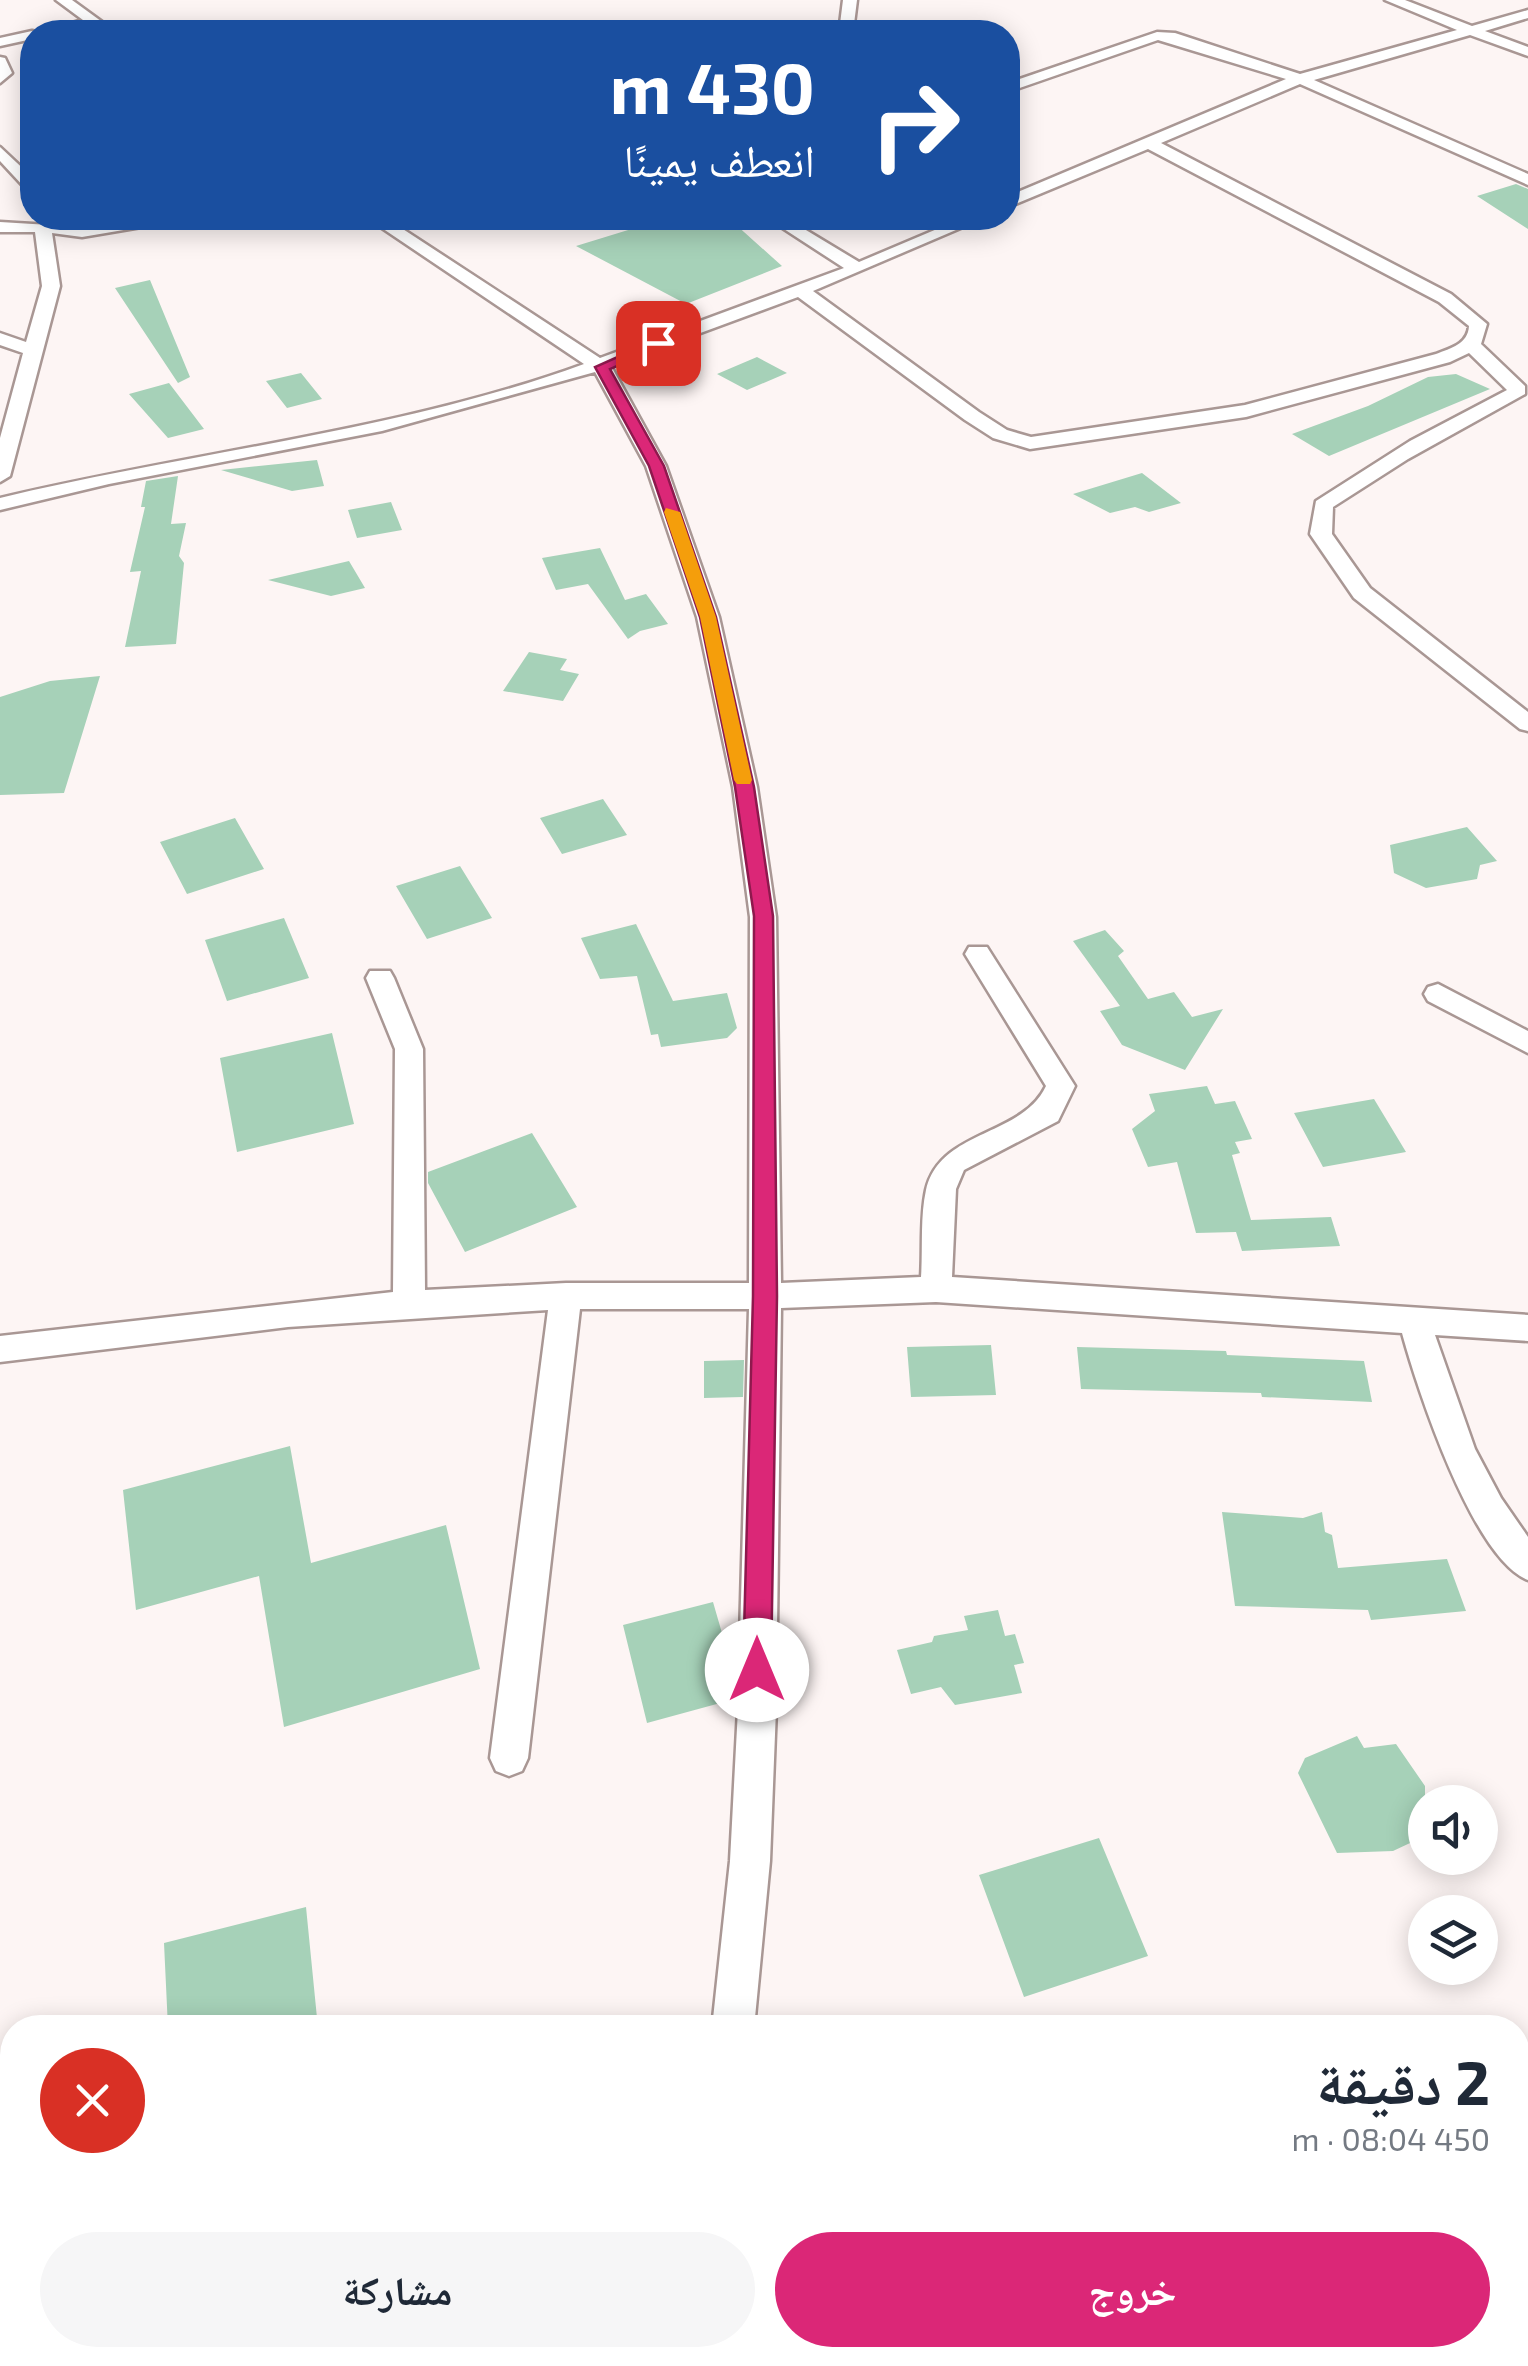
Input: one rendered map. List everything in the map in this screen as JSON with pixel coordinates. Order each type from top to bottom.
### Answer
[{"type":"street","points":[[63,0],[93,20]]},
{"type":"street","points":[[1392,0],[1528,52]]},
{"type":"street","points":[[1020,197],[1300,80],[1528,14]]},
{"type":"street","points":[[1020,84],[1164,36],[1180,38],[1300,80],[1528,180]]},
{"type":"street","points":[[0,62],[5,73],[0,78]]},
{"type":"street","points":[[800,290],[972,416],[1000,434],[1030,443],[1246,411],[1443,358],[1471,345],[1480,330],[1478,324],[1445,298],[1147,142]]},
{"type":"street","points":[[0,152],[20,173]]},
{"type":"street","points":[[0,238],[31,230]]},
{"type":"street","points":[[0,476],[50,286],[43,230]]},
{"type":"street","points":[[66,230],[94,230]]},
{"type":"street","points":[[393,230],[602,367],[656,466],[702,598],[744,787],[764,916],[765,1296],[757,1709],[750,1860],[734,2015]]},
{"type":"street","points":[[795,230],[858,269]]},
{"type":"street","points":[[0,504],[109,478],[382,425],[602,367],[858,269],[948,230]]},
{"type":"street","points":[[0,339],[32,350]]},
{"type":"street","points":[[1471,345],[1518,390],[1504,402],[1450,426],[1376,469],[1324,505],[1322,534],[1362,593],[1528,724]]},
{"type":"street","points":[[936,1289],[941,1190],[953,1163],[1048,1113],[1061,1086],[978,954]]},
{"type":"street","points":[[380,978],[409,1049],[409,1304]]},
{"type":"street","points":[[1438,994],[1528,1043]]},
{"type":"street","points":[[0,1349],[288,1314],[409,1304],[566,1296],[765,1296],[936,1289],[1528,1328]]},
{"type":"street","points":[[509,1758],[566,1296]]},
{"type":"street","points":[[1415,1322],[1434,1394],[1466,1472],[1528,1564]]},
{"type":"building","points":[[1516,184],[1528,189],[1528,229],[1477,196]]},
{"type":"building","points":[[628,230],[742,230],[782,266],[686,304],[576,246]]},
{"type":"building","points":[[150,280],[190,377],[178,383],[115,288]]},
{"type":"building","points":[[757,357],[787,373],[747,390],[717,374]]},
{"type":"building","points":[[301,373],[322,399],[287,408],[266,381]]},
{"type":"building","points":[[1456,374],[1490,389],[1329,456],[1292,434],[1368,406],[1428,377]]},
{"type":"building","points":[[169,383],[204,429],[168,438],[129,394]]},
{"type":"building","points":[[317,460],[324,486],[292,491],[221,470]]},
{"type":"building","points":[[1142,473],[1181,503],[1149,512],[1135,507],[1110,513],[1073,494]]},
{"type":"building","points":[[178,476],[171,524],[186,523],[179,556],[184,563],[176,644],[125,647],[141,571],[130,572],[145,507],[141,507],[146,481]]},
{"type":"building","points":[[391,502],[402,530],[357,538],[348,510]]},
{"type":"building","points":[[600,548],[625,600],[646,594],[668,624],[640,631],[628,639],[588,584],[556,590],[542,558]]},
{"type":"building","points":[[349,561],[365,588],[331,596],[268,580]]},
{"type":"building","points":[[529,652],[567,659],[560,670],[579,674],[563,701],[503,691]]},
{"type":"building","points":[[100,676],[64,793],[0,795],[0,697],[50,681]]},
{"type":"building","points":[[603,799],[627,835],[562,854],[540,818]]},
{"type":"building","points":[[235,818],[264,869],[187,894],[160,842]]},
{"type":"building","points":[[1467,827],[1497,861],[1480,865],[1477,879],[1426,888],[1394,873],[1390,845]]},
{"type":"building","points":[[460,866],[492,918],[427,939],[396,886]]},
{"type":"building","points":[[284,918],[309,978],[227,1001],[205,940]]},
{"type":"building","points":[[636,924],[673,1001],[727,993],[737,1028],[727,1038],[661,1047],[658,1034],[651,1035],[637,976],[600,979],[581,938]]},
{"type":"building","points":[[1105,930],[1124,951],[1118,956],[1148,999],[1174,992],[1192,1017],[1223,1009],[1185,1070],[1122,1045],[1100,1011],[1120,1006],[1073,941]]},
{"type":"building","points":[[332,1033],[354,1124],[237,1152],[220,1058]]},
{"type":"building","points":[[1207,1086],[1215,1104],[1235,1101],[1252,1139],[1235,1142],[1240,1153],[1232,1155],[1251,1220],[1331,1217],[1340,1246],[1242,1251],[1236,1232],[1196,1233],[1177,1162],[1148,1167],[1132,1129],[1155,1111],[1149,1094]]},
{"type":"building","points":[[1374,1099],[1406,1152],[1323,1167],[1294,1113]]},
{"type":"building","points":[[532,1133],[577,1207],[465,1252],[428,1183],[428,1172]]},
{"type":"building","points":[[991,1345],[996,1395],[911,1397],[907,1347]]},
{"type":"building","points":[[1077,1347],[1226,1351],[1227,1355],[1364,1361],[1372,1402],[1262,1397],[1261,1393],[1081,1389]]},
{"type":"building","points":[[744,1360],[743,1397],[704,1398],[704,1361]]},
{"type":"building","points":[[290,1446],[311,1563],[446,1525],[480,1669],[284,1727],[259,1576],[136,1610],[123,1490]]},
{"type":"building","points":[[1222,1512],[1303,1518],[1322,1512],[1325,1532],[1332,1535],[1338,1568],[1447,1559],[1466,1611],[1371,1620],[1368,1610],[1235,1606]]},
{"type":"building","points":[[713,1602],[735,1678],[735,1699],[647,1723],[623,1625]]},
{"type":"building","points":[[998,1610],[1005,1636],[1015,1634],[1024,1663],[1014,1665],[1022,1693],[955,1705],[941,1687],[911,1694],[897,1650],[932,1642],[934,1636],[968,1630],[964,1616]]},
{"type":"building","points":[[1357,1736],[1364,1748],[1396,1744],[1424,1785],[1408,1785],[1408,1844],[1393,1851],[1337,1853],[1298,1773],[1305,1758]]},
{"type":"building","points":[[1099,1838],[1148,1956],[1024,1997],[979,1875]]},
{"type":"building","points":[[306,1907],[317,2015],[167,2015],[164,1943]]},
{"type":"slow traffic","points":[[672,512],[708,617],[743,780]]},
{"type":"route","points":[[658,343],[602,367],[656,466],[708,617],[744,787],[764,916],[765,1296],[757,1670]]}]
